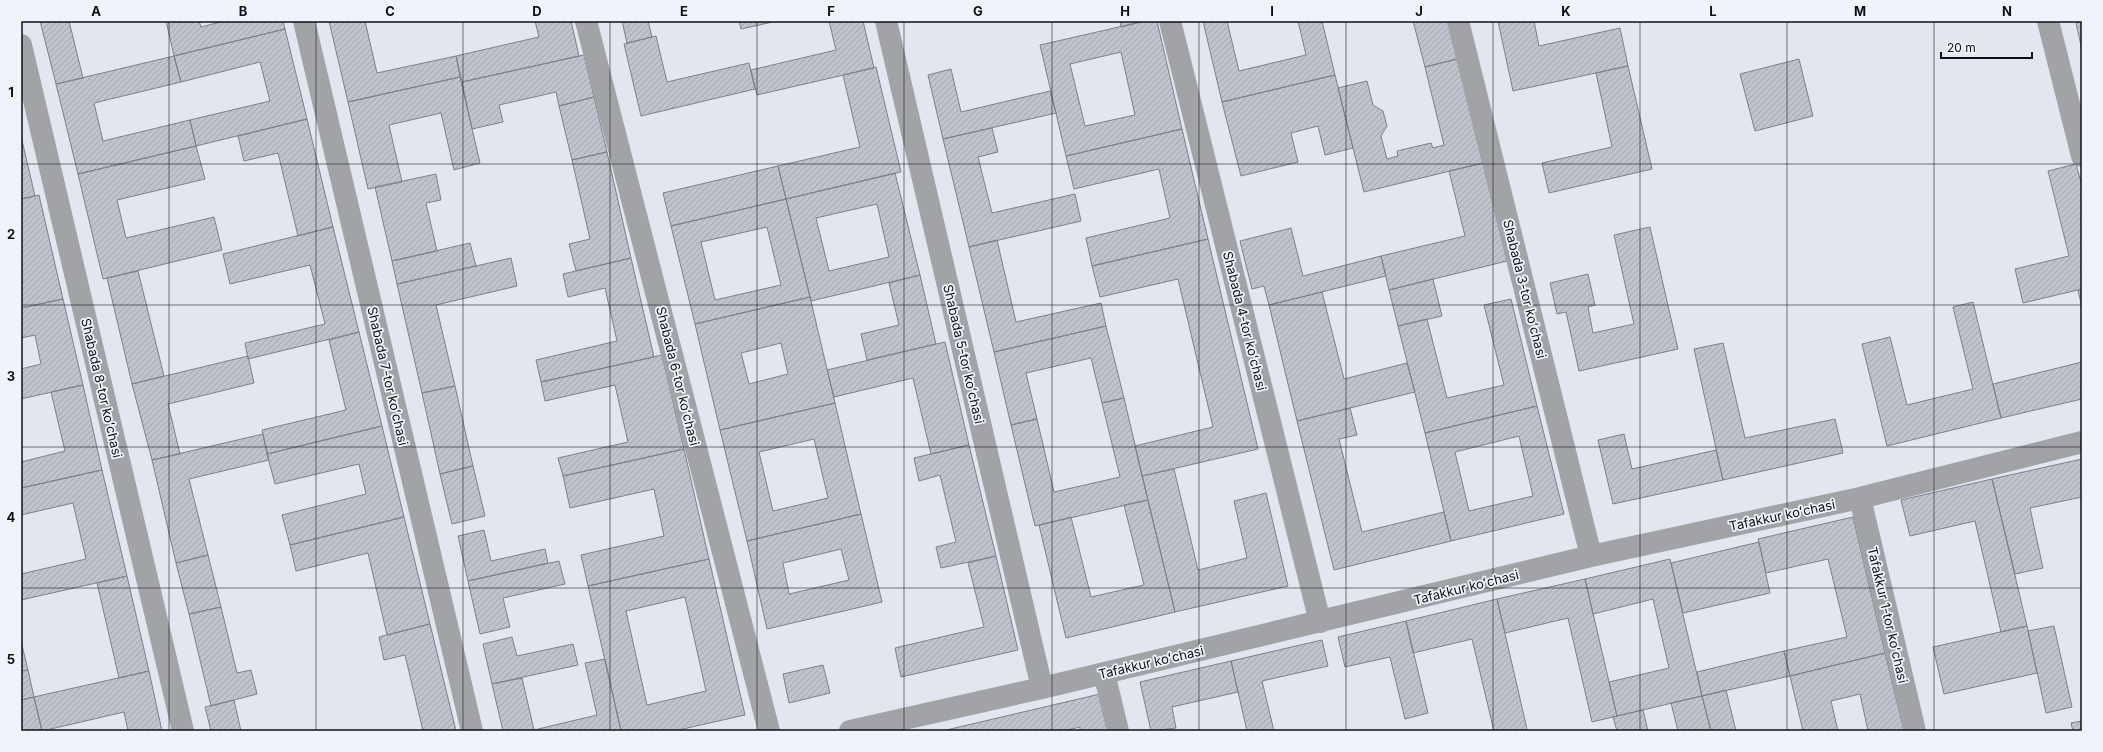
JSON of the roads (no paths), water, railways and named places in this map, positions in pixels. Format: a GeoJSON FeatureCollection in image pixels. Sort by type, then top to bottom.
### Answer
{"type":"FeatureCollection","features":[{"type":"Feature","properties":{"kind":"street","name":"Shabada 7-tor koʻchasi"},"geometry":{"type":"LineString","coordinates":[[304,21],[472,731]]}},
{"type":"Feature","properties":{"kind":"street","name":"Shabada 6-tor koʻchasi"},"geometry":{"type":"LineString","coordinates":[[586,21],[769,731]]}},
{"type":"Feature","properties":{"kind":"street","name":"Shabada 5-tor koʻchasi"},"geometry":{"type":"LineString","coordinates":[[886,21],[1042,688]]}},
{"type":"Feature","properties":{"kind":"street","name":"Shabada 4-tor koʻchasi"},"geometry":{"type":"LineString","coordinates":[[1170,21],[1320,622]]}},
{"type":"Feature","properties":{"kind":"street","name":"Shabada 3-tor koʻchasi"},"geometry":{"type":"LineString","coordinates":[[1458,21],[1591,556]]}},
{"type":"Feature","properties":{"kind":"street"},"geometry":{"type":"LineString","coordinates":[[2048,21],[2082,156]]}},
{"type":"Feature","properties":{"kind":"street","name":"Shabada 8-tor koʻchasi"},"geometry":{"type":"LineString","coordinates":[[21,45],[183,731]]}},
{"type":"Feature","properties":{"kind":"street","name":"Tafakkur koʻchasi"},"geometry":{"type":"LineString","coordinates":[[850,731],[1042,688],[1591,556],[1860,498],[2082,442]]}},
{"type":"Feature","properties":{"kind":"street","name":"Tafakkur 1-tor koʻchasi"},"geometry":{"type":"LineString","coordinates":[[1860,498],[1916,731]]}},
{"type":"Feature","properties":{"kind":"street"},"geometry":{"type":"LineString","coordinates":[[1104,673],[1118,731]]}}]}
